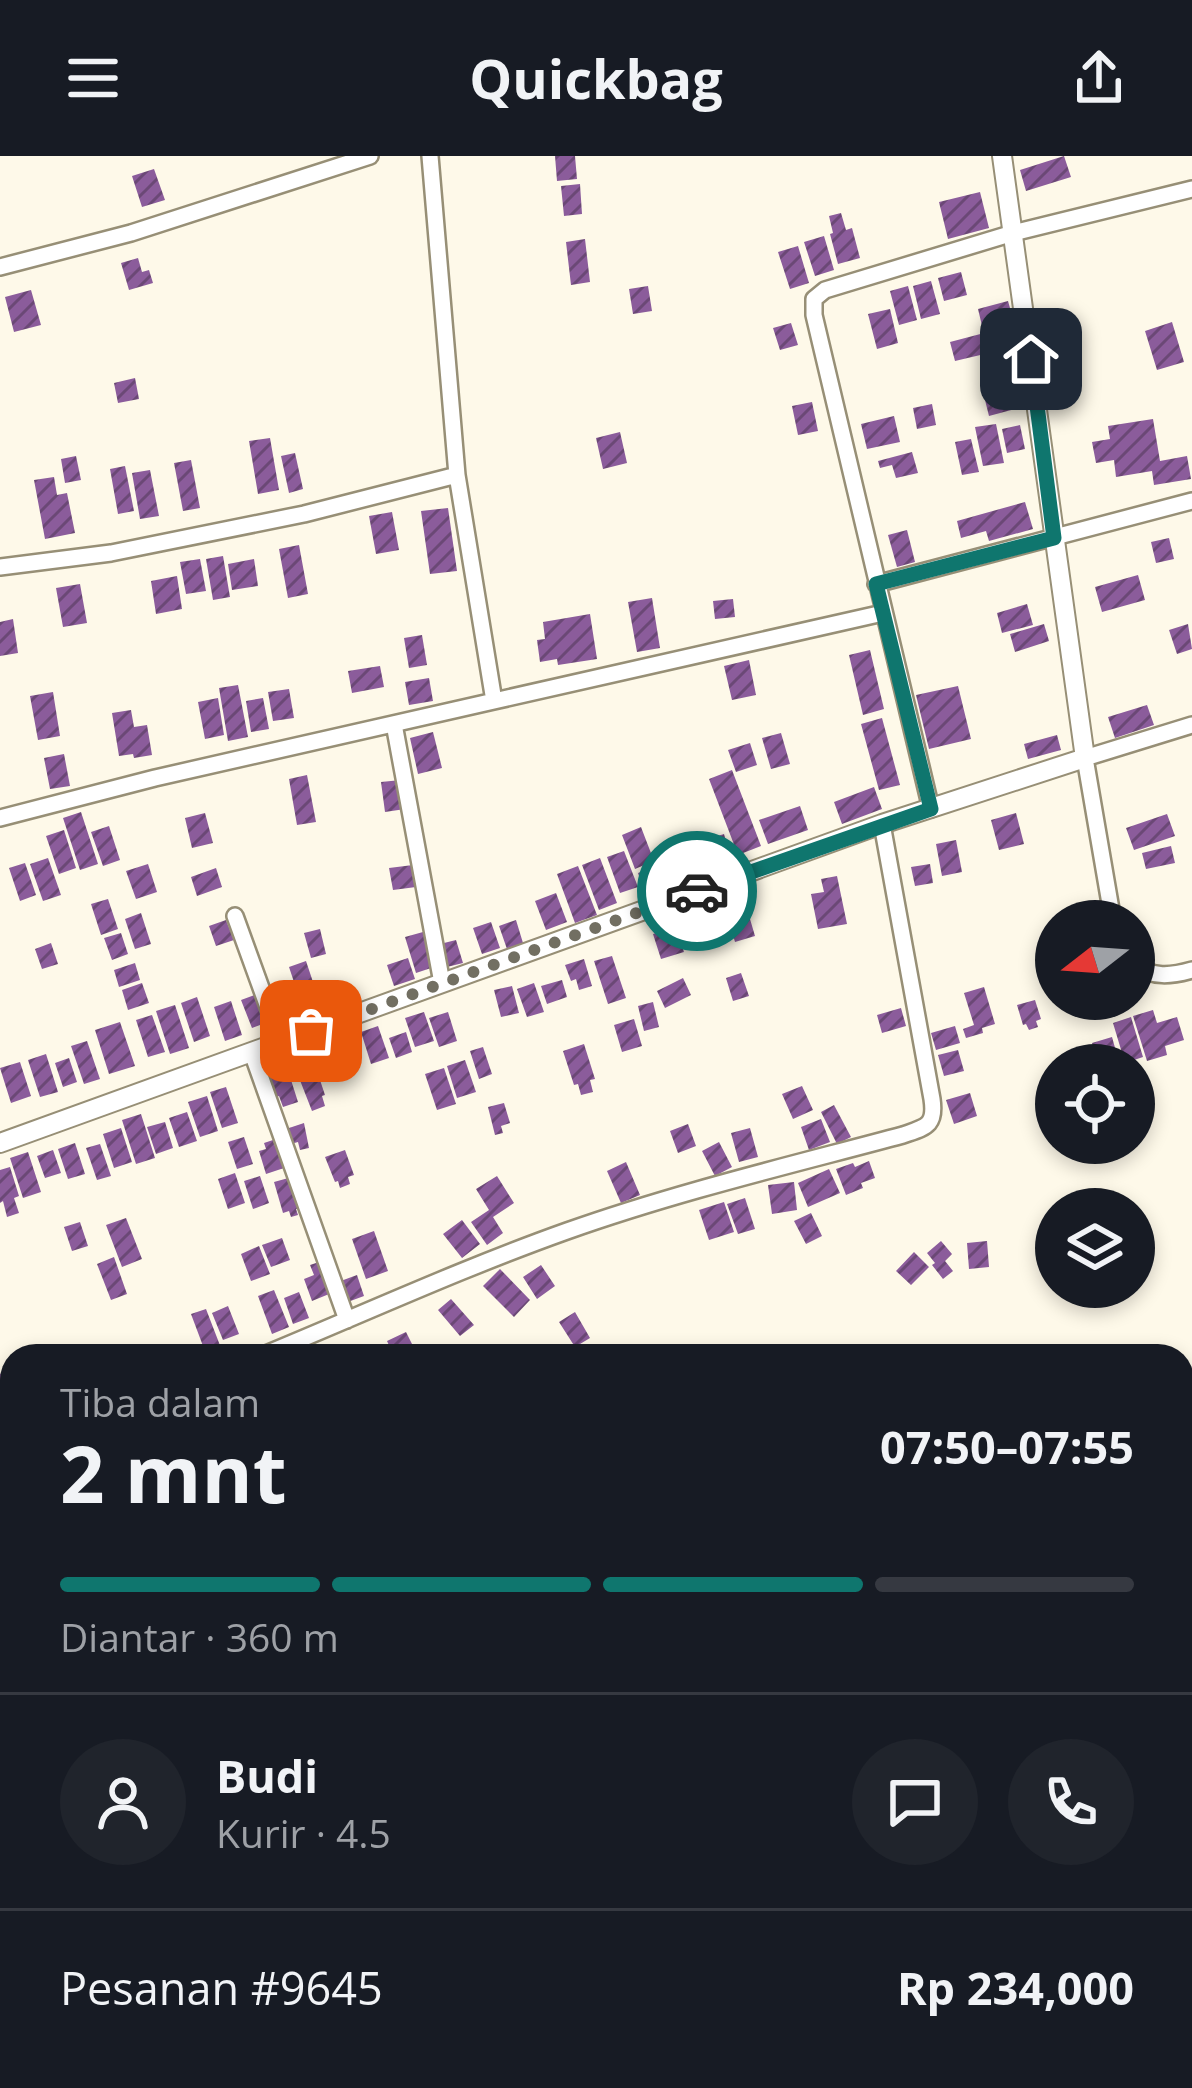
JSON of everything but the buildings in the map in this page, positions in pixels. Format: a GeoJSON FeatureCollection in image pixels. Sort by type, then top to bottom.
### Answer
{"type":"FeatureCollection","features":[{"type":"Feature","properties":{"kind":"street"},"geometry":{"type":"LineString","coordinates":[[0,267],[131,233],[370,156]]}},
{"type":"Feature","properties":{"kind":"street"},"geometry":{"type":"LineString","coordinates":[[430,156],[457,475],[494,700]]}},
{"type":"Feature","properties":{"kind":"street"},"geometry":{"type":"LineString","coordinates":[[1002,156],[1085,758],[1109,900]]}},
{"type":"Feature","properties":{"kind":"street"},"geometry":{"type":"LineString","coordinates":[[931,809],[814,299],[825,290],[1013,233],[1192,189]]}},
{"type":"Feature","properties":{"kind":"street"},"geometry":{"type":"LineString","coordinates":[[0,567],[111,553],[304,514],[457,475]]}},
{"type":"Feature","properties":{"kind":"street"},"geometry":{"type":"LineString","coordinates":[[876,584],[1192,501]]}},
{"type":"Feature","properties":{"kind":"street"},"geometry":{"type":"LineString","coordinates":[[0,818],[225,761],[883,614]]}},
{"type":"Feature","properties":{"kind":"street"},"geometry":{"type":"LineString","coordinates":[[394,724],[442,983]]}},
{"type":"Feature","properties":{"kind":"street"},"geometry":{"type":"LineString","coordinates":[[0,1143],[882,824],[1192,725]]}},
{"type":"Feature","properties":{"kind":"street"},"geometry":{"type":"LineString","coordinates":[[290,1344],[570,1230],[928,1124],[934,1109],[882,824]]}},
{"type":"Feature","properties":{"kind":"street"},"geometry":{"type":"LineString","coordinates":[[235,916],[281,1042]]}},
{"type":"Feature","properties":{"kind":"street"},"geometry":{"type":"LineString","coordinates":[[1155,974],[1192,970]]}},
{"type":"Feature","properties":{"kind":"street"},"geometry":{"type":"LineString","coordinates":[[252,1053],[347,1320]]}},
{"type":"Feature","properties":{"kind":"way so far"},"geometry":{"type":"LineString","coordinates":[[311,1031],[697,891]]}},
{"type":"Feature","properties":{"kind":"route"},"geometry":{"type":"LineString","coordinates":[[697,891],[931,809],[876,584],[1054,538],[1031,359]]}}]}
